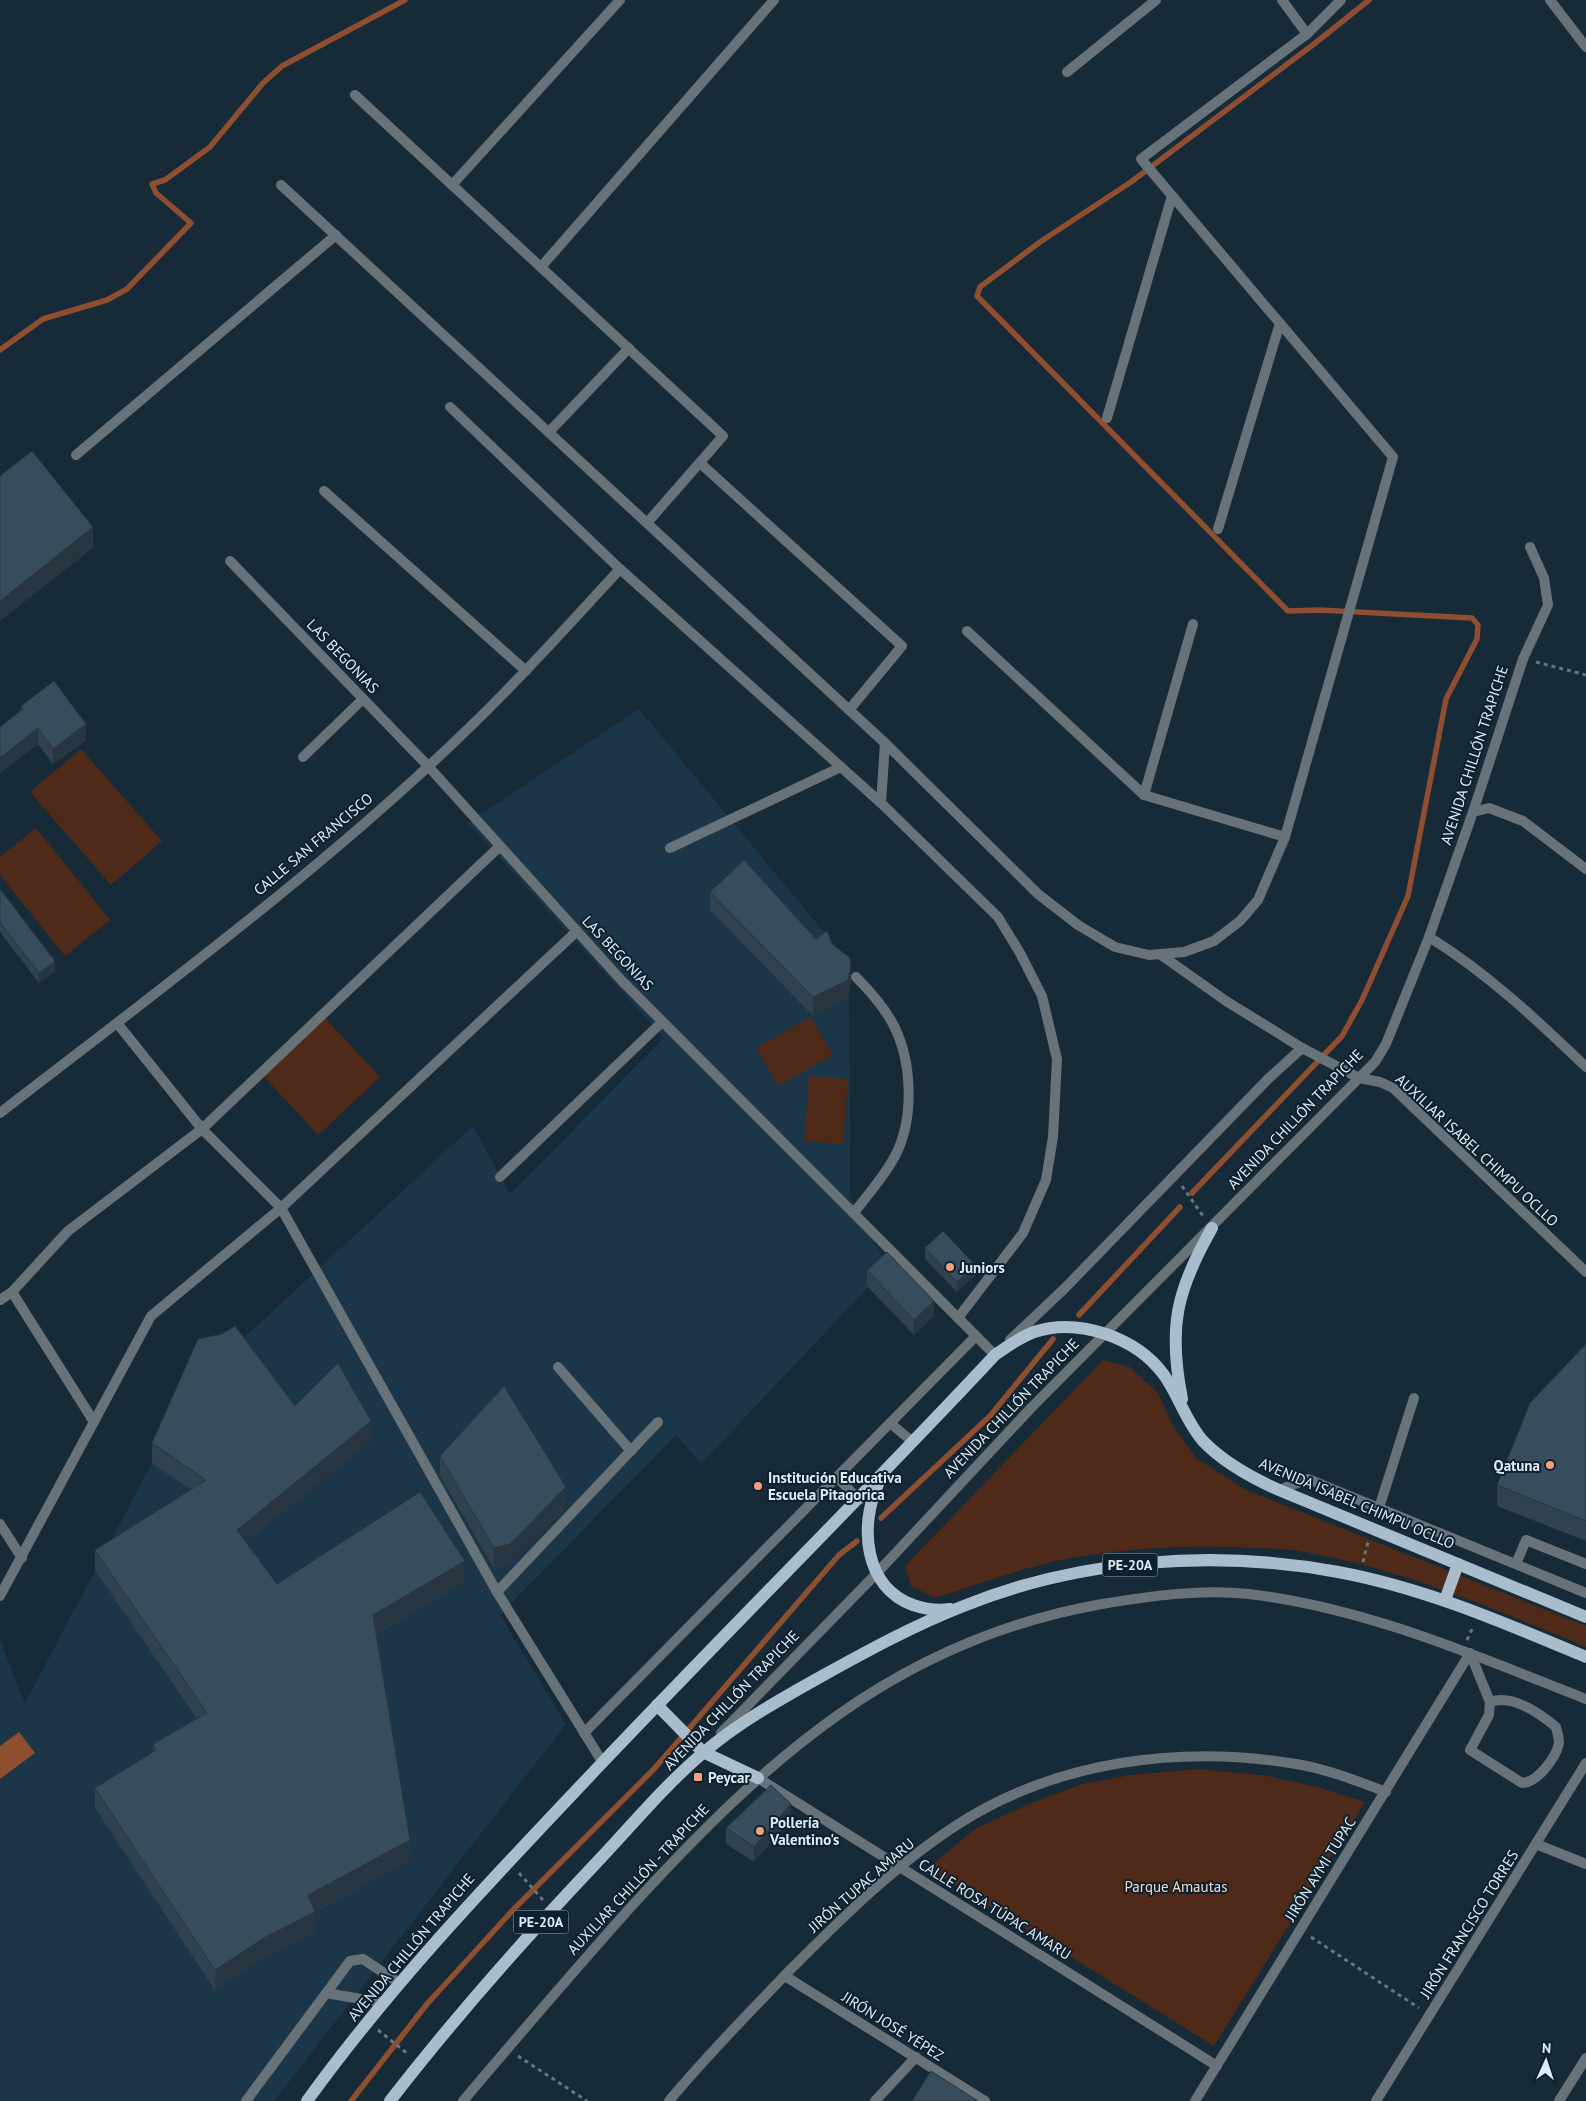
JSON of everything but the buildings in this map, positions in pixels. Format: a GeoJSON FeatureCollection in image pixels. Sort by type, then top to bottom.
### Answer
{"type":"FeatureCollection","features":[{"type":"Feature","properties":{"kind":"main road"},"geometry":{"type":"LineString","coordinates":[[1183,1409],[1176,1368],[1175,1323],[1190,1272],[1212,1228]]}},
{"type":"Feature","properties":{"kind":"main road","name":"AVENIDA ISABEL CHIMPU OCLLO"},"geometry":{"type":"LineString","coordinates":[[995,1355],[1014,1341],[1035,1332],[1058,1327],[1081,1328],[1104,1334],[1139,1351],[1153,1362],[1165,1376],[1191,1425],[1217,1454],[1239,1470],[1280,1490],[1586,1617]]}},
{"type":"Feature","properties":{"kind":"main road","name":"AVENIDA CHILLÓN TRAPICHE"},"geometry":{"type":"LineString","coordinates":[[307,2101],[399,1983],[508,1860],[603,1763],[657,1704],[859,1500],[995,1355]]}},
{"type":"Feature","properties":{"kind":"main road"},"geometry":{"type":"LineString","coordinates":[[881,1477],[872,1496],[868,1515],[867,1535],[870,1555],[876,1574],[889,1590],[905,1602],[924,1608],[945,1610],[964,1605]]}},
{"type":"Feature","properties":{"kind":"main road","name":"PE-20A"},"geometry":{"type":"LineString","coordinates":[[703,1752],[768,1706],[911,1629],[964,1605],[1005,1592],[1081,1573],[1119,1566],[1159,1562],[1243,1561],[1336,1571],[1445,1600],[1586,1657]]}},
{"type":"Feature","properties":{"kind":"main road"},"geometry":{"type":"LineString","coordinates":[[1445,1600],[1458,1564]]}},
{"type":"Feature","properties":{"kind":"main road"},"geometry":{"type":"LineString","coordinates":[[657,1704],[703,1752],[758,1778]]}},
{"type":"Feature","properties":{"kind":"main road","name":"AVENIDA CHILLÓN TRAPICHE"},"geometry":{"type":"LineString","coordinates":[[390,2101],[552,1909],[645,1809],[703,1752]]}},
{"type":"Feature","properties":{"kind":"street"},"geometry":{"type":"LineString","coordinates":[[452,185],[620,0]]}},
{"type":"Feature","properties":{"kind":"street"},"geometry":{"type":"LineString","coordinates":[[541,267],[774,0]]}},
{"type":"Feature","properties":{"kind":"street"},"geometry":{"type":"LineString","coordinates":[[1067,72],[1156,0]]}},
{"type":"Feature","properties":{"kind":"street"},"geometry":{"type":"LineString","coordinates":[[1282,0],[1307,34]]}},
{"type":"Feature","properties":{"kind":"street"},"geometry":{"type":"LineString","coordinates":[[280,184],[885,743],[1038,894],[1078,925],[1115,947],[1149,955],[1184,952],[1214,941],[1240,921],[1258,900],[1285,837],[1393,457],[1141,159],[1307,34],[1341,0]]}},
{"type":"Feature","properties":{"kind":"street"},"geometry":{"type":"LineString","coordinates":[[1550,0],[1586,47]]}},
{"type":"Feature","properties":{"kind":"street"},"geometry":{"type":"LineString","coordinates":[[355,95],[723,436],[647,523]]}},
{"type":"Feature","properties":{"kind":"street"},"geometry":{"type":"LineString","coordinates":[[1106,418],[1172,196]]}},
{"type":"Feature","properties":{"kind":"street"},"geometry":{"type":"LineString","coordinates":[[76,455],[336,235]]}},
{"type":"Feature","properties":{"kind":"street"},"geometry":{"type":"LineString","coordinates":[[1218,529],[1280,323]]}},
{"type":"Feature","properties":{"kind":"street"},"geometry":{"type":"LineString","coordinates":[[549,432],[629,348]]}},
{"type":"Feature","properties":{"kind":"street"},"geometry":{"type":"LineString","coordinates":[[450,407],[620,569],[881,803],[998,917],[1020,953],[1042,996],[1057,1058],[1053,1137],[1046,1180],[1023,1233],[958,1318]]}},
{"type":"Feature","properties":{"kind":"street"},"geometry":{"type":"LineString","coordinates":[[700,463],[902,646],[849,710]]}},
{"type":"Feature","properties":{"kind":"street"},"geometry":{"type":"LineString","coordinates":[[324,491],[526,671]]}},
{"type":"Feature","properties":{"kind":"street","name":"AVENIDA CHILLÓN TRAPICHE"},"geometry":{"type":"LineString","coordinates":[[703,1752],[876,1574],[1104,1334],[1212,1228],[1375,1062],[1386,1044],[1429,937],[1473,812],[1523,659],[1548,605],[1544,578],[1530,547]]}},
{"type":"Feature","properties":{"kind":"street","name":"LAS BEGONIAS"},"geometry":{"type":"LineString","coordinates":[[230,561],[428,766],[662,1022],[995,1355]]}},
{"type":"Feature","properties":{"kind":"street","name":"CALLE SAN FRANCISCO"},"geometry":{"type":"LineString","coordinates":[[0,1113],[117,1023],[318,862],[428,766],[526,671],[620,569]]}},
{"type":"Feature","properties":{"kind":"street"},"geometry":{"type":"LineString","coordinates":[[1144,795],[1193,624]]}},
{"type":"Feature","properties":{"kind":"street"},"geometry":{"type":"LineString","coordinates":[[966,631],[1144,795],[1285,837]]}},
{"type":"Feature","properties":{"kind":"street"},"geometry":{"type":"LineString","coordinates":[[303,757],[363,699]]}},
{"type":"Feature","properties":{"kind":"street"},"geometry":{"type":"LineString","coordinates":[[881,803],[885,743]]}},
{"type":"Feature","properties":{"kind":"street"},"geometry":{"type":"LineString","coordinates":[[670,848],[841,767]]}},
{"type":"Feature","properties":{"kind":"street"},"geometry":{"type":"LineString","coordinates":[[1473,812],[1490,808],[1523,821],[1586,870]]}},
{"type":"Feature","properties":{"kind":"street"},"geometry":{"type":"LineString","coordinates":[[0,1300],[12,1292],[68,1231],[202,1128],[500,846]]}},
{"type":"Feature","properties":{"kind":"street"},"geometry":{"type":"LineString","coordinates":[[0,1596],[151,1316],[281,1208],[577,931]]}},
{"type":"Feature","properties":{"kind":"street"},"geometry":{"type":"LineString","coordinates":[[1429,937],[1480,971],[1586,1067]]}},
{"type":"Feature","properties":{"kind":"street","name":"AUXILIAR ISABEL CHIMPU OCLLO"},"geometry":{"type":"LineString","coordinates":[[1161,955],[1226,1001],[1302,1048],[1359,1078],[1380,1082],[1393,1088],[1586,1272]]}},
{"type":"Feature","properties":{"kind":"street"},"geometry":{"type":"LineString","coordinates":[[854,1213],[882,1177],[896,1153],[905,1126],[908,1094],[904,1055],[895,1028],[873,994],[856,977]]}},
{"type":"Feature","properties":{"kind":"street"},"geometry":{"type":"LineString","coordinates":[[500,1177],[662,1022]]}},
{"type":"Feature","properties":{"kind":"street"},"geometry":{"type":"LineString","coordinates":[[117,1023],[202,1128],[281,1208],[497,1592],[603,1763]]}},
{"type":"Feature","properties":{"kind":"street","name":"AVENIDA CHILLÓN TRAPICHE"},"geometry":{"type":"LineString","coordinates":[[995,1355],[1064,1289],[1268,1079],[1302,1048]]}},
{"type":"Feature","properties":{"kind":"street"},"geometry":{"type":"LineString","coordinates":[[12,1292],[94,1422]]}},
{"type":"Feature","properties":{"kind":"street"},"geometry":{"type":"LineString","coordinates":[[584,1733],[976,1336]]}},
{"type":"Feature","properties":{"kind":"street"},"geometry":{"type":"LineString","coordinates":[[558,1367],[631,1451]]}},
{"type":"Feature","properties":{"kind":"street"},"geometry":{"type":"LineString","coordinates":[[1379,1508],[1414,1398]]}},
{"type":"Feature","properties":{"kind":"street"},"geometry":{"type":"LineString","coordinates":[[497,1592],[658,1422]]}},
{"type":"Feature","properties":{"kind":"street"},"geometry":{"type":"LineString","coordinates":[[890,1423],[913,1442]]}},
{"type":"Feature","properties":{"kind":"street"},"geometry":{"type":"LineString","coordinates":[[837,1477],[859,1500]]}},
{"type":"Feature","properties":{"kind":"street"},"geometry":{"type":"LineString","coordinates":[[1280,1490],[1308,1479],[1586,1593]]}},
{"type":"Feature","properties":{"kind":"street"},"geometry":{"type":"LineString","coordinates":[[0,1524],[22,1558]]}},
{"type":"Feature","properties":{"kind":"street"},"geometry":{"type":"LineString","coordinates":[[1516,1564],[1526,1540],[1586,1564]]}},
{"type":"Feature","properties":{"kind":"street","name":"AUXILIAR CHILLÓN - TRAPICHE"},"geometry":{"type":"LineString","coordinates":[[463,2101],[585,1958],[679,1854],[758,1778],[800,1742],[848,1706],[887,1682],[926,1662],[1020,1624],[1069,1610],[1152,1596],[1198,1593],[1246,1594],[1350,1612],[1386,1622],[1470,1653]]}},
{"type":"Feature","properties":{"kind":"street"},"geometry":{"type":"LineString","coordinates":[[1470,1653],[1586,1699]]}},
{"type":"Feature","properties":{"kind":"street"},"geometry":{"type":"LineString","coordinates":[[1470,1653],[1490,1702],[1489,1715],[1470,1750],[1522,1783],[1529,1783],[1543,1772],[1558,1744],[1556,1727],[1514,1702],[1500,1699],[1490,1702]]}},
{"type":"Feature","properties":{"kind":"street","name":"JIRÓN AYMI TUPAC"},"geometry":{"type":"LineString","coordinates":[[1195,2101],[1470,1653]]}},
{"type":"Feature","properties":{"kind":"street","name":"JIRÓN TUPAC AMARU"},"geometry":{"type":"LineString","coordinates":[[669,2101],[698,2066],[831,1929],[900,1867],[960,1823],[1007,1797],[1067,1776],[1123,1761],[1187,1756],[1244,1757],[1298,1764],[1345,1776],[1386,1792]]}},
{"type":"Feature","properties":{"kind":"street","name":"JIRÓN FRANCISCO TORRES"},"geometry":{"type":"LineString","coordinates":[[1376,2101],[1586,1763]]}},
{"type":"Feature","properties":{"kind":"street","name":"CALLE ROSA TÚPAC AMARU"},"geometry":{"type":"LineString","coordinates":[[758,1778],[1217,2066]]}},
{"type":"Feature","properties":{"kind":"street"},"geometry":{"type":"LineString","coordinates":[[1536,1844],[1586,1864]]}},
{"type":"Feature","properties":{"kind":"street"},"geometry":{"type":"LineString","coordinates":[[247,2100],[350,1962],[356,1959],[363,1959],[399,1983]]}},
{"type":"Feature","properties":{"kind":"street","name":"JIRÓN JOSÉ YÉPEZ"},"geometry":{"type":"LineString","coordinates":[[785,1976],[985,2101]]}},
{"type":"Feature","properties":{"kind":"street"},"geometry":{"type":"LineString","coordinates":[[326,1993],[384,2003]]}},
{"type":"Feature","properties":{"kind":"street"},"geometry":{"type":"LineString","coordinates":[[875,2101],[916,2057]]}},
{"type":"Feature","properties":{"kind":"street"},"geometry":{"type":"LineString","coordinates":[[1559,2101],[1586,2058]]}},
{"type":"Feature","properties":{"kind":"path"},"geometry":{"type":"LineString","coordinates":[[1523,659],[1586,675]]}},
{"type":"Feature","properties":{"kind":"path"},"geometry":{"type":"LineString","coordinates":[[1174,1176],[1212,1228]]}},
{"type":"Feature","properties":{"kind":"path"},"geometry":{"type":"LineString","coordinates":[[1359,1576],[1372,1528]]}},
{"type":"Feature","properties":{"kind":"path"},"geometry":{"type":"LineString","coordinates":[[508,1860],[552,1909]]}},
{"type":"Feature","properties":{"kind":"path"},"geometry":{"type":"LineString","coordinates":[[1300,1930],[1430,2015]]}},
{"type":"Feature","properties":{"kind":"path"},"geometry":{"type":"LineString","coordinates":[[368,2023],[420,2064]]}},
{"type":"Feature","properties":{"kind":"path"},"geometry":{"type":"LineString","coordinates":[[507,2049],[587,2101]]}},
{"type":"Feature","properties":{"kind":"shaded area"},"geometry":{"type":"Polygon","coordinates":[[[639,709],[849,962],[850,1196],[887,1267],[701,1464],[676,1435],[500,1615],[566,1724],[274,2101],[0,2101],[0,1640],[25,1703],[152,1463],[198,1359],[235,1346],[473,1126],[510,1194],[664,1038],[468,823],[639,709]]]}},
{"type":"Feature","properties":{"kind":"shaded area"},"geometry":{"type":"Polygon","coordinates":[[[19,1732],[35,1753],[0,1779],[0,1746],[19,1732]]]}},
{"type":"Feature","properties":{"kind":"green space"},"geometry":{"type":"Polygon","coordinates":[[[81,749],[162,841],[111,885],[30,792],[81,749]]]}},
{"type":"Feature","properties":{"kind":"green space"},"geometry":{"type":"Polygon","coordinates":[[[36,828],[110,920],[65,956],[0,875],[0,857],[36,828]]]}},
{"type":"Feature","properties":{"kind":"green space"},"geometry":{"type":"Polygon","coordinates":[[[321,1014],[380,1077],[318,1135],[259,1071],[321,1014]]]}},
{"type":"Feature","properties":{"kind":"green space"},"geometry":{"type":"Polygon","coordinates":[[[811,1017],[833,1055],[778,1086],[756,1048],[811,1017]]]}},
{"type":"Feature","properties":{"kind":"green space"},"geometry":{"type":"Polygon","coordinates":[[[809,1076],[848,1079],[843,1144],[804,1141],[809,1076]]]}},
{"type":"Feature","properties":{"kind":"green space"},"geometry":{"type":"Polygon","coordinates":[[[1103,1360],[1130,1367],[1158,1393],[1172,1424],[1196,1458],[1246,1490],[1586,1626],[1586,1647],[1478,1603],[1405,1577],[1368,1566],[1287,1549],[1234,1547],[1154,1548],[1075,1557],[994,1578],[935,1598],[911,1586],[905,1566],[1103,1360]]]}},
{"type":"Feature","properties":{"kind":"green space","name":"Parque Amautas"},"geometry":{"type":"Polygon","coordinates":[[[1199,1769],[1268,1776],[1321,1788],[1365,1802],[1214,2046],[928,1868],[975,1829],[1031,1803],[1082,1784],[1131,1775],[1199,1769]]]}},
{"type":"Feature","properties":{"kind":"waterway"},"geometry":{"type":"LineString","coordinates":[[0,350],[43,319],[107,300],[127,289],[191,223],[156,193],[152,184],[165,180],[210,147],[263,83],[282,66],[405,0]]}},
{"type":"Feature","properties":{"kind":"waterway"},"geometry":{"type":"LineString","coordinates":[[1192,1193],[1342,1036],[1362,1000],[1408,896],[1446,699],[1477,639],[1478,625],[1472,618],[1319,610],[1288,611],[977,296],[980,287],[1040,242],[1131,182],[1314,44],[1369,0]]}},
{"type":"Feature","properties":{"kind":"waterway"},"geometry":{"type":"LineString","coordinates":[[1079,1315],[1180,1207]]}},
{"type":"Feature","properties":{"kind":"waterway"},"geometry":{"type":"LineString","coordinates":[[881,1518],[990,1416],[1053,1339]]}},
{"type":"Feature","properties":{"kind":"waterway"},"geometry":{"type":"LineString","coordinates":[[351,2101],[427,2004],[512,1911],[654,1769],[839,1555],[857,1541]]}},
{"type":"Feature","properties":{"kind":"place","name":"Juniors"},"geometry":{"type":"Point","coordinates":[950,1267]}},
{"type":"Feature","properties":{"kind":"place","name":"Qatuna"},"geometry":{"type":"Point","coordinates":[1550,1465]}},
{"type":"Feature","properties":{"kind":"place","name":"Institución Educativa Escuela Pitagorica"},"geometry":{"type":"Point","coordinates":[758,1486]}},
{"type":"Feature","properties":{"kind":"place","name":"Peycar"},"geometry":{"type":"Point","coordinates":[698,1777]}},
{"type":"Feature","properties":{"kind":"place","name":"Pollería Valentino's"},"geometry":{"type":"Point","coordinates":[760,1831]}}]}
